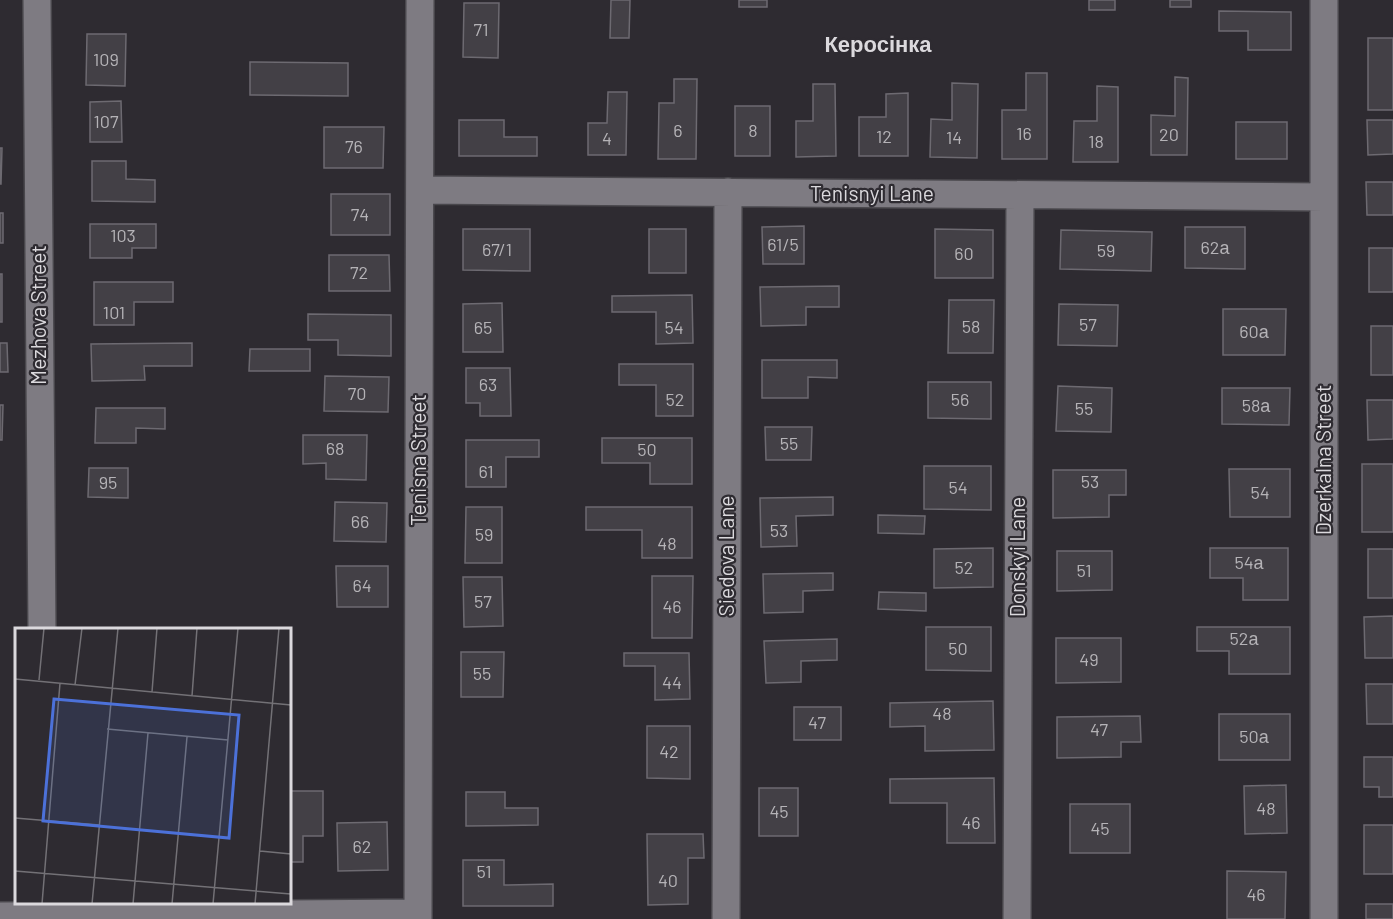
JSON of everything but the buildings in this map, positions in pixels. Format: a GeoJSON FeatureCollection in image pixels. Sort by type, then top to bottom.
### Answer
{"type":"FeatureCollection","features":[{"type":"Feature","properties":{"kind":"street","name":"Mezhova Street"},"geometry":{"type":"LineString","coordinates":[[37,0],[42,628]]}},
{"type":"Feature","properties":{"kind":"street","name":"Tenisna Street"},"geometry":{"type":"LineString","coordinates":[[418,916],[420,0]]}},
{"type":"Feature","properties":{"kind":"street","name":"Dzerkalna Street"},"geometry":{"type":"LineString","coordinates":[[1324,0],[1324,919]]}},
{"type":"Feature","properties":{"kind":"street","name":"Tenisnyi Lane"},"geometry":{"type":"LineString","coordinates":[[420,190],[1324,197]]}},
{"type":"Feature","properties":{"kind":"street","name":"Siedova Lane"},"geometry":{"type":"LineString","coordinates":[[726,919],[728,192]]}},
{"type":"Feature","properties":{"kind":"street","name":"Donskyi Lane"},"geometry":{"type":"LineString","coordinates":[[1017,919],[1020,195]]}},
{"type":"Feature","properties":{"kind":"street"},"geometry":{"type":"LineString","coordinates":[[0,916],[43,913],[418,916]]}},
{"type":"Feature","properties":{"kind":"district","name":"Керосінка"},"geometry":{"type":"Point","coordinates":[878,44]}}]}
